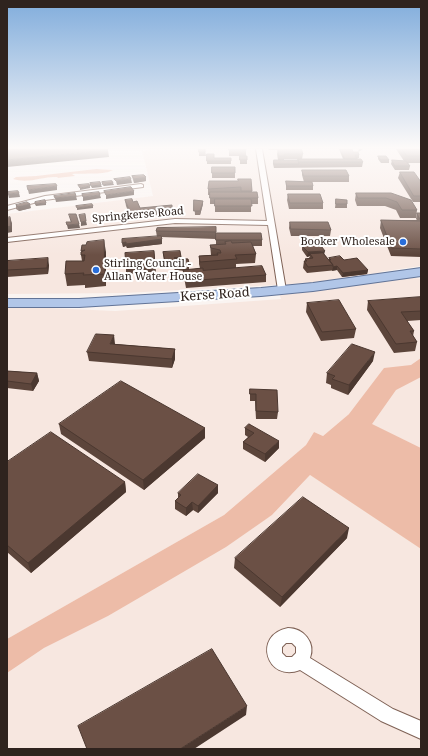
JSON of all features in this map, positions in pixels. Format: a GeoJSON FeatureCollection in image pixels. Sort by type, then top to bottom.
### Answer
{"type":"FeatureCollection","features":[{"type":"Feature","properties":{"kind":"main road","name":"Kerse Road"},"geometry":{"type":"LineString","coordinates":[[7,303],[79,303],[282,290],[421,272]]}},
{"type":"Feature","properties":{"kind":"street"},"geometry":{"type":"LineString","coordinates":[[265,184],[282,290]]}},
{"type":"Feature","properties":{"kind":"street"},"geometry":{"type":"LineString","coordinates":[[7,208],[45,198],[141,186]]}},
{"type":"Feature","properties":{"kind":"street","name":"Springkerse Road"},"geometry":{"type":"LineString","coordinates":[[7,240],[175,221],[234,221],[270,223]]}},
{"type":"Feature","properties":{"kind":"street"},"geometry":{"type":"LineString","coordinates":[[300,662],[387,715],[421,730]]}},
{"type":"Feature","properties":{"kind":"shaded area"},"geometry":{"type":"Polygon","coordinates":[[[150,184],[421,184],[421,266],[379,272],[421,279],[421,448],[349,414],[323,436],[314,432],[306,445],[224,515],[7,639],[7,306],[115,311],[281,299],[276,285],[125,293],[7,294],[7,214],[153,196],[150,184]]]}},
{"type":"Feature","properties":{"kind":"shaded area"},"geometry":{"type":"Polygon","coordinates":[[[421,358],[421,377],[396,390],[372,424],[421,448],[421,549],[310,475],[272,515],[226,547],[108,616],[44,648],[7,673],[7,639],[224,515],[306,445],[314,432],[323,436],[349,414],[384,368],[411,365],[421,358]]]}},
{"type":"Feature","properties":{"kind":"shaded area"},"geometry":{"type":"Polygon","coordinates":[[[310,475],[421,549],[421,749],[7,749],[7,673],[44,648],[108,616],[272,515],[310,475]]]}},
{"type":"Feature","properties":{"kind":"building"},"geometry":{"type":"Polygon","coordinates":[[[56,184],[57,186],[28,190],[27,186],[56,184]]]}},
{"type":"Feature","properties":{"kind":"building"},"geometry":{"type":"Polygon","coordinates":[[[89,184],[90,186],[80,188],[78,185],[89,184]]]}},
{"type":"Feature","properties":{"kind":"building"},"geometry":{"type":"Polygon","coordinates":[[[90,184],[101,185],[91,186],[90,184]]]}},
{"type":"Feature","properties":{"kind":"building"},"geometry":{"type":"Polygon","coordinates":[[[209,184],[251,184],[252,191],[241,191],[241,187],[208,189],[209,184]]]}},
{"type":"Feature","properties":{"kind":"building"},"geometry":{"type":"Polygon","coordinates":[[[287,184],[313,184],[313,186],[287,186],[287,184]]]}},
{"type":"Feature","properties":{"kind":"building"},"geometry":{"type":"Polygon","coordinates":[[[407,184],[421,184],[421,196],[414,196],[407,184]]]}},
{"type":"Feature","properties":{"kind":"building"},"geometry":{"type":"Polygon","coordinates":[[[131,187],[134,191],[106,195],[104,191],[131,187]]]}},
{"type":"Feature","properties":{"kind":"building"},"geometry":{"type":"Polygon","coordinates":[[[18,191],[19,193],[8,194],[8,192],[18,191]]]}},
{"type":"Feature","properties":{"kind":"building"},"geometry":{"type":"Polygon","coordinates":[[[99,192],[100,195],[83,197],[82,194],[99,192]]]}},
{"type":"Feature","properties":{"kind":"building"},"geometry":{"type":"Polygon","coordinates":[[[210,192],[257,192],[258,198],[210,198],[210,192]]]}},
{"type":"Feature","properties":{"kind":"building"},"geometry":{"type":"Polygon","coordinates":[[[75,193],[76,196],[55,198],[54,196],[75,193]]]}},
{"type":"Feature","properties":{"kind":"building"},"geometry":{"type":"Polygon","coordinates":[[[356,193],[391,193],[411,200],[417,210],[402,210],[397,202],[386,198],[358,198],[356,193]]]}},
{"type":"Feature","properties":{"kind":"building"},"geometry":{"type":"Polygon","coordinates":[[[288,194],[320,194],[323,203],[290,203],[288,194]]]}},
{"type":"Feature","properties":{"kind":"building"},"geometry":{"type":"Polygon","coordinates":[[[132,199],[133,202],[137,201],[140,208],[172,205],[172,208],[130,212],[125,200],[132,199]]]}},
{"type":"Feature","properties":{"kind":"building"},"geometry":{"type":"Polygon","coordinates":[[[215,199],[251,199],[252,206],[215,206],[215,199]]]}},
{"type":"Feature","properties":{"kind":"building"},"geometry":{"type":"Polygon","coordinates":[[[336,199],[347,200],[347,204],[336,204],[336,199]]]}},
{"type":"Feature","properties":{"kind":"building"},"geometry":{"type":"Polygon","coordinates":[[[45,200],[46,203],[35,204],[35,202],[45,200]]]}},
{"type":"Feature","properties":{"kind":"building"},"geometry":{"type":"Polygon","coordinates":[[[194,200],[203,201],[200,211],[194,211],[194,200]]]}},
{"type":"Feature","properties":{"kind":"building"},"geometry":{"type":"Polygon","coordinates":[[[27,202],[30,204],[18,207],[16,205],[27,202]]]}},
{"type":"Feature","properties":{"kind":"building"},"geometry":{"type":"Polygon","coordinates":[[[92,204],[93,206],[77,208],[76,206],[92,204]]]}},
{"type":"Feature","properties":{"kind":"building"},"geometry":{"type":"Polygon","coordinates":[[[417,213],[421,213],[421,219],[420,219],[417,213]]]}},
{"type":"Feature","properties":{"kind":"building"},"geometry":{"type":"Polygon","coordinates":[[[69,214],[76,214],[79,224],[67,225],[66,222],[71,222],[69,214]]]}},
{"type":"Feature","properties":{"kind":"building"},"geometry":{"type":"Polygon","coordinates":[[[85,214],[86,221],[81,222],[79,215],[85,214]]]}},
{"type":"Feature","properties":{"kind":"building"},"geometry":{"type":"Polygon","coordinates":[[[95,215],[98,222],[94,222],[92,216],[95,215]]]}},
{"type":"Feature","properties":{"kind":"building"},"geometry":{"type":"Polygon","coordinates":[[[10,217],[11,226],[7,227],[7,218],[10,217]]]}},
{"type":"Feature","properties":{"kind":"building","name":"Booker Wholesale"},"geometry":{"type":"Polygon","coordinates":[[[381,220],[421,221],[421,249],[392,248],[381,220]]]}},
{"type":"Feature","properties":{"kind":"building"},"geometry":{"type":"Polygon","coordinates":[[[290,222],[328,222],[331,230],[291,229],[290,222]]]}},
{"type":"Feature","properties":{"kind":"building"},"geometry":{"type":"Polygon","coordinates":[[[216,227],[216,232],[156,231],[157,228],[216,227]]]}},
{"type":"Feature","properties":{"kind":"building"},"geometry":{"type":"Polygon","coordinates":[[[216,233],[261,233],[262,240],[216,240],[216,233]]]}},
{"type":"Feature","properties":{"kind":"building"},"geometry":{"type":"Polygon","coordinates":[[[161,236],[162,239],[126,244],[126,242],[122,243],[122,239],[161,236]]]}},
{"type":"Feature","properties":{"kind":"building"},"geometry":{"type":"Polygon","coordinates":[[[104,240],[105,274],[65,274],[66,261],[84,261],[85,255],[81,255],[81,252],[85,250],[81,251],[82,245],[86,245],[87,242],[104,240]]]}},
{"type":"Feature","properties":{"kind":"building"},"geometry":{"type":"Polygon","coordinates":[[[231,241],[232,243],[251,242],[256,254],[235,255],[237,259],[200,262],[199,256],[218,255],[217,253],[221,253],[220,250],[211,248],[210,245],[226,244],[225,242],[231,241]]]}},
{"type":"Feature","properties":{"kind":"building"},"geometry":{"type":"Polygon","coordinates":[[[310,242],[318,242],[325,251],[308,252],[302,246],[311,245],[310,242]]]}},
{"type":"Feature","properties":{"kind":"building"},"geometry":{"type":"Polygon","coordinates":[[[154,251],[155,266],[126,268],[125,253],[154,251]]]}},
{"type":"Feature","properties":{"kind":"building"},"geometry":{"type":"Polygon","coordinates":[[[180,251],[181,257],[174,258],[188,259],[189,263],[174,264],[174,262],[165,262],[163,252],[180,251]]]}},
{"type":"Feature","properties":{"kind":"building"},"geometry":{"type":"Polygon","coordinates":[[[323,253],[333,265],[308,267],[304,261],[307,261],[305,259],[313,258],[310,254],[323,253]]]}},
{"type":"Feature","properties":{"kind":"building"},"geometry":{"type":"Polygon","coordinates":[[[340,256],[344,260],[357,258],[368,270],[343,273],[337,266],[333,267],[329,260],[331,260],[329,258],[340,256]]]}},
{"type":"Feature","properties":{"kind":"building"},"geometry":{"type":"Polygon","coordinates":[[[48,258],[47,268],[7,270],[7,261],[48,258]]]}},
{"type":"Feature","properties":{"kind":"building"},"geometry":{"type":"Polygon","coordinates":[[[262,266],[266,275],[186,281],[183,270],[203,268],[203,270],[262,266]]]}},
{"type":"Feature","properties":{"kind":"building"},"geometry":{"type":"Polygon","coordinates":[[[421,297],[421,311],[401,312],[414,331],[410,331],[417,342],[396,344],[368,301],[421,297]]]}},
{"type":"Feature","properties":{"kind":"building"},"geometry":{"type":"Polygon","coordinates":[[[339,300],[356,329],[322,332],[307,303],[339,300]]]}},
{"type":"Feature","properties":{"kind":"building"},"geometry":{"type":"Polygon","coordinates":[[[96,334],[114,335],[110,344],[175,349],[172,359],[87,352],[96,334]]]}},
{"type":"Feature","properties":{"kind":"building"},"geometry":{"type":"Polygon","coordinates":[[[352,344],[375,352],[349,385],[332,379],[335,376],[327,373],[352,344]]]}},
{"type":"Feature","properties":{"kind":"building"},"geometry":{"type":"Polygon","coordinates":[[[7,371],[37,373],[31,384],[7,381],[7,371]]]}},
{"type":"Feature","properties":{"kind":"building"},"geometry":{"type":"Polygon","coordinates":[[[121,381],[205,428],[143,480],[59,424],[121,381]]]}},
{"type":"Feature","properties":{"kind":"building"},"geometry":{"type":"Polygon","coordinates":[[[250,389],[277,390],[278,412],[256,411],[256,394],[250,394],[250,389]]]}},
{"type":"Feature","properties":{"kind":"building"},"geometry":{"type":"Polygon","coordinates":[[[249,424],[279,441],[265,454],[243,442],[254,433],[245,428],[249,424]]]}},
{"type":"Feature","properties":{"kind":"building"},"geometry":{"type":"Polygon","coordinates":[[[51,432],[125,482],[28,563],[7,545],[7,462],[51,432]]]}},
{"type":"Feature","properties":{"kind":"building"},"geometry":{"type":"Polygon","coordinates":[[[198,474],[218,485],[198,506],[192,502],[186,508],[175,501],[181,495],[178,493],[198,474]]]}},
{"type":"Feature","properties":{"kind":"building"},"geometry":{"type":"Polygon","coordinates":[[[303,497],[349,528],[282,597],[235,558],[303,497]]]}},
{"type":"Feature","properties":{"kind":"building"},"geometry":{"type":"Polygon","coordinates":[[[212,649],[247,706],[180,749],[87,749],[78,726],[212,649]]]}},
{"type":"Feature","properties":{"kind":"place","name":"Booker Wholesale"},"geometry":{"type":"Point","coordinates":[403,242]}},
{"type":"Feature","properties":{"kind":"place","name":"Stirling Council - Allan Water House"},"geometry":{"type":"Point","coordinates":[96,270]}}]}
